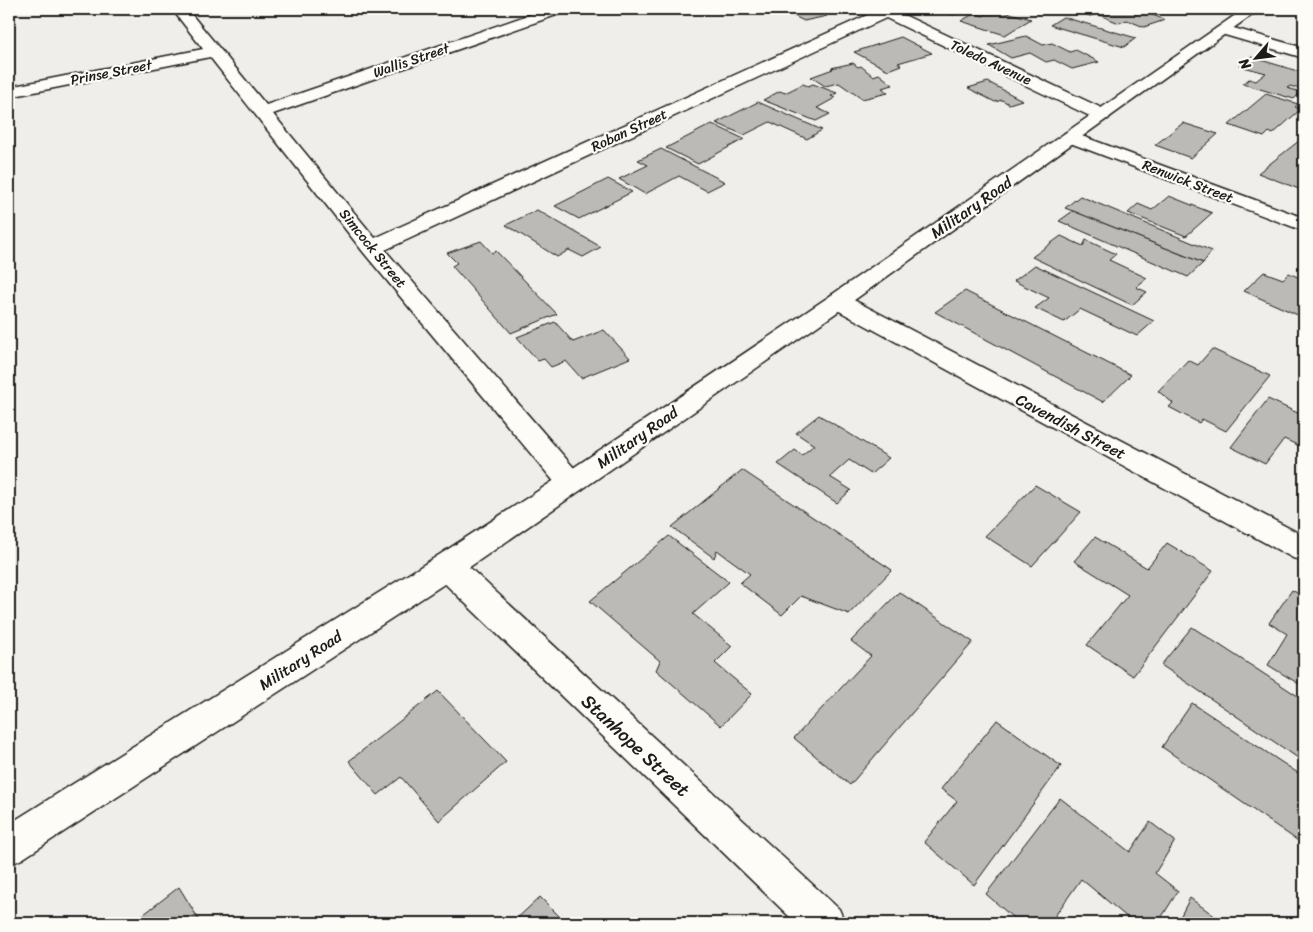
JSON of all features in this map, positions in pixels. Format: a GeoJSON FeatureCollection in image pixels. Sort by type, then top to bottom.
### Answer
{"type":"FeatureCollection","features":[{"type":"Feature","properties":{"kind":"street","name":"Simcock Street"},"geometry":{"type":"LineString","coordinates":[[179,9],[372,248],[571,483]]}},
{"type":"Feature","properties":{"kind":"street","name":"Wallis Street"},"geometry":{"type":"LineString","coordinates":[[263,112],[560,9]]}},
{"type":"Feature","properties":{"kind":"street","name":"Military Road"},"geometry":{"type":"LineString","coordinates":[[9,846],[447,566],[571,483],[734,370],[838,301],[1253,9]]}},
{"type":"Feature","properties":{"kind":"street","name":"Toledo Avenue"},"geometry":{"type":"LineString","coordinates":[[883,10],[1102,115]]}},
{"type":"Feature","properties":{"kind":"street","name":"Roban Street"},"geometry":{"type":"LineString","coordinates":[[372,248],[883,10]]}},
{"type":"Feature","properties":{"kind":"street"},"geometry":{"type":"LineString","coordinates":[[1223,30],[1304,53]]}},
{"type":"Feature","properties":{"kind":"street","name":"Prinse Street"},"geometry":{"type":"LineString","coordinates":[[9,92],[213,52]]}},
{"type":"Feature","properties":{"kind":"street","name":"Renwick Street"},"geometry":{"type":"LineString","coordinates":[[1071,137],[1304,225]]}},
{"type":"Feature","properties":{"kind":"street","name":"Cavendish Street"},"geometry":{"type":"LineString","coordinates":[[838,301],[1304,550]]}},
{"type":"Feature","properties":{"kind":"street","name":"Stanhope Street"},"geometry":{"type":"LineString","coordinates":[[447,566],[826,923]]}},
{"type":"Feature","properties":{"kind":"building"},"geometry":{"type":"Polygon","coordinates":[[[797,9],[823,9],[827,16],[804,21],[786,12],[797,9]]]}},
{"type":"Feature","properties":{"kind":"building"},"geometry":{"type":"Polygon","coordinates":[[[939,9],[966,9],[969,10],[953,15],[939,9]]]}},
{"type":"Feature","properties":{"kind":"building"},"geometry":{"type":"Polygon","coordinates":[[[995,9],[1031,19],[1005,35],[961,21],[975,13],[983,16],[995,9]]]}},
{"type":"Feature","properties":{"kind":"building"},"geometry":{"type":"Polygon","coordinates":[[[1073,9],[1125,9],[1134,12],[1141,10],[1165,20],[1144,27],[1127,20],[1119,23],[1097,14],[1090,16],[1073,9]]]}},
{"type":"Feature","properties":{"kind":"building"},"geometry":{"type":"Polygon","coordinates":[[[1063,17],[1136,38],[1124,47],[1050,25],[1063,17]]]}},
{"type":"Feature","properties":{"kind":"building"},"geometry":{"type":"Polygon","coordinates":[[[1026,36],[1043,45],[1052,43],[1070,52],[1076,50],[1099,62],[1072,69],[1054,60],[1046,62],[1030,53],[1011,58],[989,45],[1026,36]]]}},
{"type":"Feature","properties":{"kind":"building"},"geometry":{"type":"Polygon","coordinates":[[[901,37],[932,53],[898,63],[901,65],[888,70],[854,52],[901,37]]]}},
{"type":"Feature","properties":{"kind":"building"},"geometry":{"type":"Polygon","coordinates":[[[1251,57],[1304,73],[1304,90],[1290,86],[1287,88],[1301,92],[1294,99],[1243,84],[1249,79],[1256,81],[1266,73],[1240,66],[1251,57]]]}},
{"type":"Feature","properties":{"kind":"building"},"geometry":{"type":"Polygon","coordinates":[[[853,63],[858,67],[861,66],[873,76],[879,74],[893,85],[882,88],[888,93],[862,99],[839,83],[825,86],[811,77],[833,69],[831,68],[853,63]]]}},
{"type":"Feature","properties":{"kind":"building"},"geometry":{"type":"Polygon","coordinates":[[[988,82],[1022,100],[1009,104],[1002,100],[995,102],[968,88],[988,82]]]}},
{"type":"Feature","properties":{"kind":"building"},"geometry":{"type":"Polygon","coordinates":[[[803,84],[808,86],[813,84],[837,93],[831,96],[835,98],[817,108],[830,114],[816,121],[763,100],[780,91],[785,93],[803,84]]]}},
{"type":"Feature","properties":{"kind":"building"},"geometry":{"type":"Polygon","coordinates":[[[1266,94],[1298,104],[1295,107],[1301,109],[1273,134],[1269,132],[1264,137],[1229,125],[1266,94]]]}},
{"type":"Feature","properties":{"kind":"building"},"geometry":{"type":"Polygon","coordinates":[[[758,102],[822,130],[807,139],[770,122],[744,135],[716,123],[758,102]]]}},
{"type":"Feature","properties":{"kind":"building"},"geometry":{"type":"Polygon","coordinates":[[[1183,123],[1218,134],[1191,158],[1155,145],[1183,123]]]}},
{"type":"Feature","properties":{"kind":"building"},"geometry":{"type":"Polygon","coordinates":[[[712,124],[744,139],[698,164],[666,148],[712,124]]]}},
{"type":"Feature","properties":{"kind":"building"},"geometry":{"type":"Polygon","coordinates":[[[1304,137],[1304,191],[1258,173],[1304,137]]]}},
{"type":"Feature","properties":{"kind":"building"},"geometry":{"type":"Polygon","coordinates":[[[661,149],[725,182],[707,191],[679,176],[645,194],[619,179],[648,165],[638,160],[661,149]]]}},
{"type":"Feature","properties":{"kind":"building"},"geometry":{"type":"Polygon","coordinates":[[[608,179],[632,192],[579,219],[555,206],[608,179]]]}},
{"type":"Feature","properties":{"kind":"building"},"geometry":{"type":"Polygon","coordinates":[[[1080,196],[1212,251],[1203,263],[1065,208],[1080,196]]]}},
{"type":"Feature","properties":{"kind":"building"},"geometry":{"type":"Polygon","coordinates":[[[1169,196],[1212,213],[1186,236],[1128,213],[1138,204],[1152,210],[1169,196]]]}},
{"type":"Feature","properties":{"kind":"building"},"geometry":{"type":"Polygon","coordinates":[[[537,210],[601,247],[583,257],[569,250],[557,257],[506,225],[537,210]]]}},
{"type":"Feature","properties":{"kind":"building"},"geometry":{"type":"Polygon","coordinates":[[[1073,211],[1203,263],[1188,277],[1059,221],[1073,211]]]}},
{"type":"Feature","properties":{"kind":"building"},"geometry":{"type":"Polygon","coordinates":[[[1061,236],[1083,246],[1086,240],[1116,254],[1109,260],[1147,278],[1136,287],[1147,292],[1132,305],[1032,257],[1061,236]]]}},
{"type":"Feature","properties":{"kind":"building"},"geometry":{"type":"Polygon","coordinates":[[[481,241],[492,253],[496,251],[557,314],[511,333],[452,266],[457,263],[447,253],[481,241]]]}},
{"type":"Feature","properties":{"kind":"building"},"geometry":{"type":"Polygon","coordinates":[[[1035,265],[1154,321],[1137,336],[1080,309],[1064,322],[1035,308],[1049,298],[1014,281],[1035,265]]]}},
{"type":"Feature","properties":{"kind":"building"},"geometry":{"type":"Polygon","coordinates":[[[1264,272],[1283,279],[1289,273],[1304,280],[1304,311],[1300,316],[1244,291],[1264,272]]]}},
{"type":"Feature","properties":{"kind":"building"},"geometry":{"type":"Polygon","coordinates":[[[965,291],[1131,375],[1103,402],[935,312],[965,291]]]}},
{"type":"Feature","properties":{"kind":"building"},"geometry":{"type":"Polygon","coordinates":[[[555,322],[573,342],[604,330],[630,358],[581,378],[566,361],[551,367],[544,359],[538,361],[517,337],[555,322]]]}},
{"type":"Feature","properties":{"kind":"building"},"geometry":{"type":"Polygon","coordinates":[[[1212,349],[1270,376],[1226,431],[1202,419],[1199,423],[1169,407],[1173,403],[1158,391],[1188,360],[1198,365],[1212,349]]]}},
{"type":"Feature","properties":{"kind":"building"},"geometry":{"type":"Polygon","coordinates":[[[1268,399],[1304,416],[1304,448],[1284,439],[1265,464],[1231,447],[1268,399]]]}},
{"type":"Feature","properties":{"kind":"building"},"geometry":{"type":"Polygon","coordinates":[[[819,415],[889,458],[871,474],[849,460],[830,477],[851,490],[837,503],[778,464],[795,450],[802,455],[814,445],[796,433],[819,415]]]}},
{"type":"Feature","properties":{"kind":"building"},"geometry":{"type":"Polygon","coordinates":[[[742,470],[892,570],[849,614],[801,596],[782,615],[740,583],[750,574],[717,550],[714,558],[672,527],[742,470]]]}},
{"type":"Feature","properties":{"kind":"building"},"geometry":{"type":"Polygon","coordinates":[[[1035,485],[1081,512],[1032,566],[985,536],[1035,485]]]}},
{"type":"Feature","properties":{"kind":"building"},"geometry":{"type":"Polygon","coordinates":[[[669,536],[729,582],[693,614],[732,646],[715,663],[752,694],[721,726],[656,670],[660,661],[590,601],[669,536]]]}},
{"type":"Feature","properties":{"kind":"building"},"geometry":{"type":"Polygon","coordinates":[[[1095,537],[1147,568],[1167,543],[1213,571],[1133,676],[1087,645],[1128,595],[1074,561],[1095,537]]]}},
{"type":"Feature","properties":{"kind":"building"},"geometry":{"type":"Polygon","coordinates":[[[1292,590],[1304,597],[1304,687],[1268,665],[1287,634],[1269,623],[1292,590]]]}},
{"type":"Feature","properties":{"kind":"building"},"geometry":{"type":"Polygon","coordinates":[[[899,592],[973,642],[850,785],[794,738],[871,656],[851,641],[899,592]]]}},
{"type":"Feature","properties":{"kind":"building"},"geometry":{"type":"Polygon","coordinates":[[[1192,627],[1304,700],[1304,762],[1161,665],[1192,627]]]}},
{"type":"Feature","properties":{"kind":"building"},"geometry":{"type":"Polygon","coordinates":[[[438,691],[506,762],[439,821],[401,777],[378,795],[349,761],[438,691]]]}},
{"type":"Feature","properties":{"kind":"building"},"geometry":{"type":"Polygon","coordinates":[[[1192,703],[1304,777],[1304,845],[1162,747],[1192,703]]]}},
{"type":"Feature","properties":{"kind":"building"},"geometry":{"type":"Polygon","coordinates":[[[997,720],[1061,766],[974,885],[924,842],[957,801],[941,789],[997,720]]]}},
{"type":"Feature","properties":{"kind":"building"},"geometry":{"type":"Polygon","coordinates":[[[1060,798],[1130,852],[1150,822],[1175,841],[1155,873],[1178,891],[1158,923],[1134,923],[1081,879],[1050,923],[1019,923],[986,894],[1060,798]]]}},
{"type":"Feature","properties":{"kind":"building"},"geometry":{"type":"Polygon","coordinates":[[[179,887],[201,923],[136,923],[135,921],[179,887]]]}},
{"type":"Feature","properties":{"kind":"building"},"geometry":{"type":"Polygon","coordinates":[[[540,897],[566,923],[512,923],[540,897]]]}},
{"type":"Feature","properties":{"kind":"building"},"geometry":{"type":"Polygon","coordinates":[[[1190,898],[1224,923],[1177,923],[1190,898]]]}}]}
